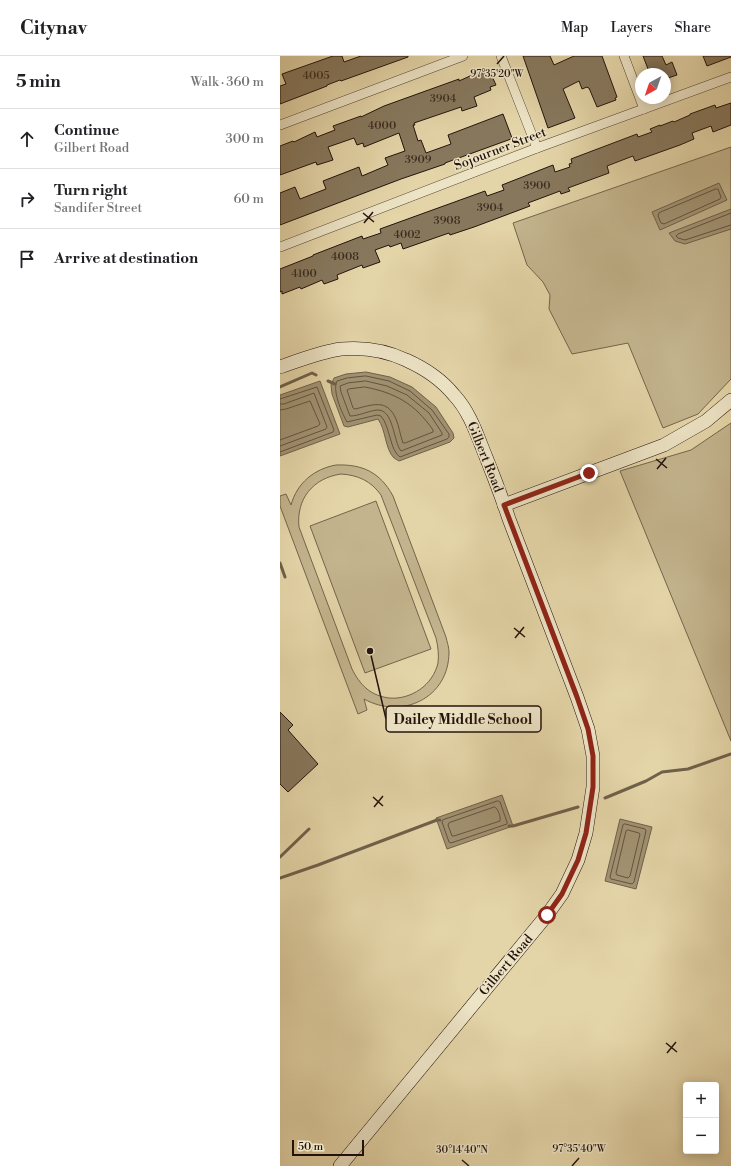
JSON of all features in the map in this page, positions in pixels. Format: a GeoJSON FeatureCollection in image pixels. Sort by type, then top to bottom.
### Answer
{"type":"FeatureCollection","features":[{"type":"Feature","properties":{"kind":"street"},"geometry":{"type":"LineString","coordinates":[[280,124],[463,56]]}},
{"type":"Feature","properties":{"kind":"street"},"geometry":{"type":"LineString","coordinates":[[501,56],[537,148]]}},
{"type":"Feature","properties":{"kind":"street"},"geometry":{"type":"LineString","coordinates":[[624,56],[644,110]]}},
{"type":"Feature","properties":{"kind":"street","name":"Sojourner Street"},"geometry":{"type":"LineString","coordinates":[[280,247],[537,148],[731,77]]}},
{"type":"Feature","properties":{"kind":"street","name":"Gilbert Road"},"geometry":{"type":"LineString","coordinates":[[280,367],[328,352],[354,348],[381,351],[397,356],[430,373],[455,395],[472,422],[504,505],[588,729],[593,756],[593,787],[586,833],[578,860],[562,894],[547,915],[340,1166]]}},
{"type":"Feature","properties":{"kind":"street"},"geometry":{"type":"LineString","coordinates":[[504,505],[664,444],[706,421],[731,400]]}},
{"type":"Feature","properties":{"kind":"shaded area"},"geometry":{"type":"Polygon","coordinates":[[[731,147],[731,379],[698,414],[663,428],[628,343],[572,354],[549,309],[550,295],[543,282],[527,265],[513,223],[731,147]]]}},
{"type":"Feature","properties":{"kind":"shaded area"},"geometry":{"type":"Polygon","coordinates":[[[731,423],[731,741],[620,471],[691,450],[731,423]]]}},
{"type":"Feature","properties":{"kind":"shaded area"},"geometry":{"type":"Polygon","coordinates":[[[345,465],[362,468],[369,471],[382,481],[393,496],[446,637],[449,652],[447,668],[441,682],[432,693],[421,701],[393,707],[379,705],[364,699],[367,710],[358,714],[280,506],[280,496],[286,494],[291,505],[297,490],[302,484],[314,474],[328,467],[345,465]],[[341,474],[322,480],[308,492],[300,507],[299,527],[352,669],[357,677],[367,689],[383,697],[397,698],[413,694],[426,684],[435,671],[438,663],[438,647],[436,638],[381,495],[368,482],[358,477],[341,474]]]}},
{"type":"Feature","properties":{"kind":"shaded area"},"geometry":{"type":"Polygon","coordinates":[[[376,501],[431,649],[365,673],[310,526],[376,501]]]}},
{"type":"Feature","properties":{"kind":"water"},"geometry":{"type":"Polygon","coordinates":[[[719,183],[727,200],[660,230],[652,212],[719,183]]]}},
{"type":"Feature","properties":{"kind":"water"},"geometry":{"type":"Polygon","coordinates":[[[731,209],[731,229],[685,244],[675,241],[669,233],[731,209]]]}},
{"type":"Feature","properties":{"kind":"water"},"geometry":{"type":"Polygon","coordinates":[[[366,372],[390,377],[412,387],[436,407],[453,433],[454,438],[450,442],[399,461],[394,458],[389,450],[383,428],[378,419],[348,427],[344,426],[332,394],[331,385],[334,378],[346,374],[366,372]]]}},
{"type":"Feature","properties":{"kind":"water"},"geometry":{"type":"Polygon","coordinates":[[[320,381],[340,434],[280,456],[280,395],[320,381]]]}},
{"type":"Feature","properties":{"kind":"water"},"geometry":{"type":"Polygon","coordinates":[[[502,795],[513,826],[447,849],[436,818],[502,795]]]}},
{"type":"Feature","properties":{"kind":"water"},"geometry":{"type":"Polygon","coordinates":[[[620,819],[652,827],[636,889],[605,881],[620,819]]]}},
{"type":"Feature","properties":{"kind":"building"},"geometry":{"type":"Polygon","coordinates":[[[333,56],[342,56],[344,62],[361,56],[408,57],[341,81],[340,80],[280,104],[280,86],[286,84],[282,74],[333,56]]]}},
{"type":"Feature","properties":{"kind":"building"},"geometry":{"type":"Polygon","coordinates":[[[523,56],[550,56],[554,65],[574,56],[602,56],[617,97],[615,98],[616,100],[597,107],[589,88],[587,87],[582,89],[579,81],[563,89],[575,118],[548,128],[523,56]]]}},
{"type":"Feature","properties":{"kind":"building"},"geometry":{"type":"Polygon","coordinates":[[[643,56],[662,56],[666,65],[672,62],[677,75],[671,77],[671,68],[648,68],[643,56]]]}},
{"type":"Feature","properties":{"kind":"building"},"geometry":{"type":"Polygon","coordinates":[[[703,56],[731,56],[731,57],[707,66],[703,56]]]}},
{"type":"Feature","properties":{"kind":"building"},"geometry":{"type":"Polygon","coordinates":[[[481,71],[482,73],[486,71],[487,73],[490,72],[496,85],[490,87],[491,90],[474,97],[477,106],[462,111],[461,107],[414,123],[415,125],[413,125],[418,141],[421,140],[426,153],[451,144],[448,135],[503,114],[512,138],[511,139],[280,225],[280,193],[295,187],[300,199],[326,189],[323,181],[359,167],[362,176],[388,165],[385,158],[405,151],[399,133],[364,147],[363,143],[357,145],[354,138],[328,147],[333,160],[317,165],[316,162],[280,175],[280,146],[293,141],[294,142],[315,132],[317,137],[335,130],[333,126],[361,117],[384,106],[459,79],[459,81],[481,71]]]}},
{"type":"Feature","properties":{"kind":"building"},"geometry":{"type":"Polygon","coordinates":[[[731,103],[731,125],[713,132],[711,126],[692,133],[694,139],[680,145],[635,161],[633,156],[607,166],[609,173],[568,188],[570,191],[561,194],[560,191],[528,203],[530,206],[474,227],[450,235],[449,233],[403,249],[401,243],[375,250],[380,262],[363,268],[362,265],[337,275],[338,279],[324,284],[322,280],[301,289],[300,287],[282,294],[282,291],[280,292],[280,269],[313,255],[362,236],[363,239],[381,233],[380,229],[485,191],[487,196],[504,190],[502,185],[553,165],[555,172],[570,167],[569,164],[572,163],[571,159],[637,134],[638,137],[652,132],[650,129],[673,121],[674,122],[690,114],[715,105],[716,108],[731,103]]]}},
{"type":"Feature","properties":{"kind":"building"},"geometry":{"type":"Polygon","coordinates":[[[280,712],[293,725],[288,730],[318,764],[288,792],[280,784],[280,712]]]}},
{"type":"Feature","properties":{"kind":"waterway"},"geometry":{"type":"LineString","coordinates":[[280,387],[312,373],[316,375]]}},
{"type":"Feature","properties":{"kind":"waterway"},"geometry":{"type":"LineString","coordinates":[[328,381],[335,384]]}},
{"type":"Feature","properties":{"kind":"waterway"},"geometry":{"type":"LineString","coordinates":[[280,563],[285,577]]}},
{"type":"Feature","properties":{"kind":"waterway"},"geometry":{"type":"LineString","coordinates":[[605,798],[646,781],[662,772],[688,769],[731,754]]}},
{"type":"Feature","properties":{"kind":"waterway"},"geometry":{"type":"LineString","coordinates":[[509,826],[578,807]]}},
{"type":"Feature","properties":{"kind":"waterway"},"geometry":{"type":"LineString","coordinates":[[280,878],[440,820]]}},
{"type":"Feature","properties":{"kind":"waterway"},"geometry":{"type":"LineString","coordinates":[[280,857],[309,829]]}},
{"type":"Feature","properties":{"kind":"place","name":"Dailey Middle School"},"geometry":{"type":"Point","coordinates":[370,651]}},
{"type":"Feature","properties":{"kind":"route"},"geometry":{"type":"LineString","coordinates":[[547,915],[562,894],[578,860],[586,833],[593,787],[593,756],[588,729],[577,697],[504,505],[589,473]]}}]}
